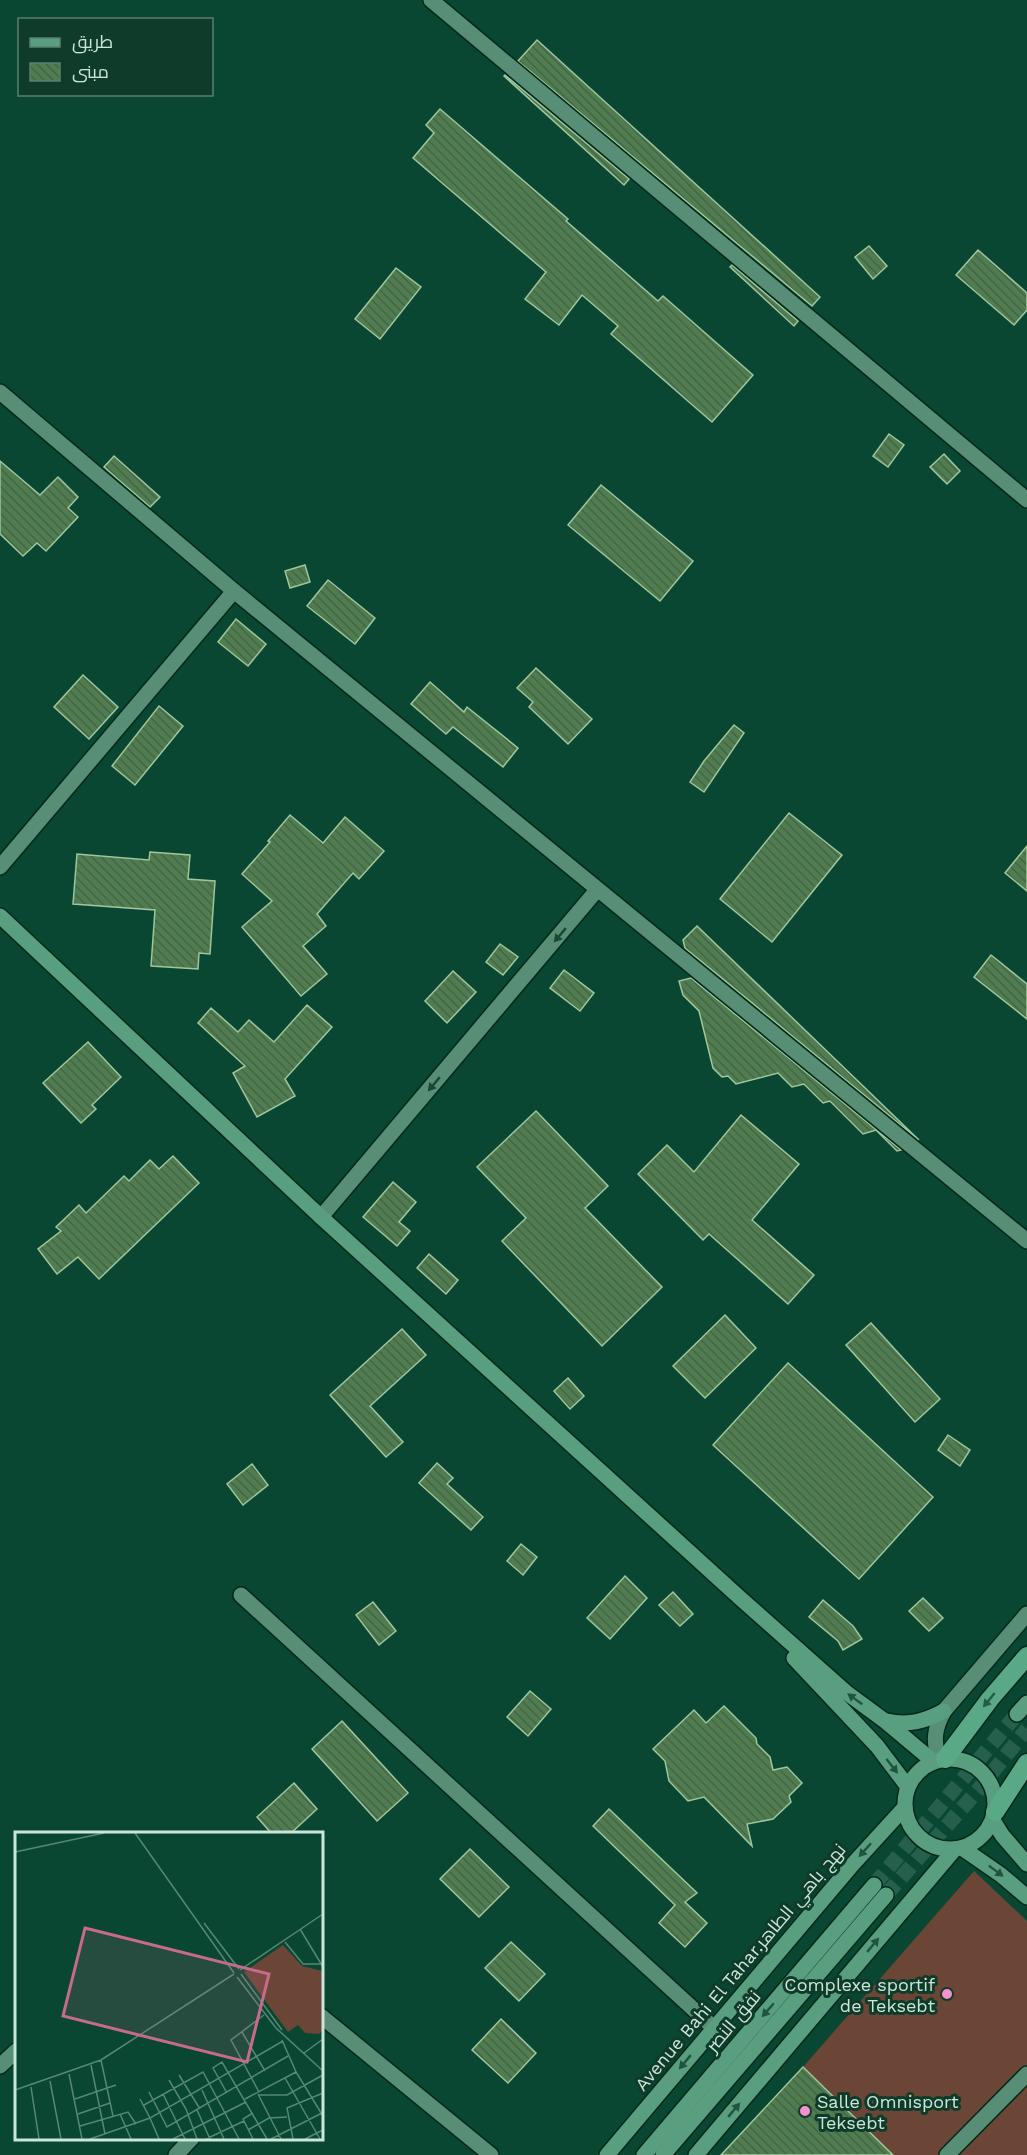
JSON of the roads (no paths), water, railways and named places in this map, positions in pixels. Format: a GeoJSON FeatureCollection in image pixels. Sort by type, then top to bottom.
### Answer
{"type":"FeatureCollection","features":[{"type":"Feature","properties":{"kind":"highway"},"geometry":{"type":"LineString","coordinates":[[940,1760],[1027,1656]]}},
{"type":"Feature","properties":{"kind":"highway"},"geometry":{"type":"LineString","coordinates":[[994,1816],[1027,1763]]}},
{"type":"Feature","properties":{"kind":"main road"},"geometry":{"type":"LineString","coordinates":[[0,916],[321,1217],[740,1598],[847,1693],[940,1760]]}},
{"type":"Feature","properties":{"kind":"main road"},"geometry":{"type":"LineString","coordinates":[[740,1598],[877,1746],[908,1787]]}},
{"type":"Feature","properties":{"kind":"main road"},"geometry":{"type":"LineString","coordinates":[[885,1720],[911,1724],[944,1711]]}},
{"type":"Feature","properties":{"kind":"main road"},"geometry":{"type":"LineString","coordinates":[[1027,1863],[1002,1835],[994,1816],[995,1800],[987,1778],[969,1763],[957,1759],[940,1760],[918,1772],[908,1787],[905,1807],[908,1821],[916,1834],[927,1843],[940,1849],[958,1849],[1001,1875],[1027,1897]]}},
{"type":"Feature","properties":{"kind":"main road","name":"Avenue Bahi El Tahar,نهج باهي الطاهر"},"geometry":{"type":"LineString","coordinates":[[607,2155],[853,1864],[905,1807]]}},
{"type":"Feature","properties":{"kind":"main road"},"geometry":{"type":"LineString","coordinates":[[696,2155],[958,1849],[981,1838],[994,1816]]}},
{"type":"Feature","properties":{"kind":"main road","name":"نفق النصر"},"geometry":{"type":"LineString","coordinates":[[644,2155],[880,1890],[663,2155]]}},
{"type":"Feature","properties":{"kind":"street"},"geometry":{"type":"LineString","coordinates":[[431,0],[1027,500]]}},
{"type":"Feature","properties":{"kind":"street"},"geometry":{"type":"LineString","coordinates":[[0,392],[234,591],[1027,1241]]}},
{"type":"Feature","properties":{"kind":"street"},"geometry":{"type":"LineString","coordinates":[[0,867],[234,591]]}},
{"type":"Feature","properties":{"kind":"street"},"geometry":{"type":"LineString","coordinates":[[321,1217],[597,890]]}},
{"type":"Feature","properties":{"kind":"street"},"geometry":{"type":"LineString","coordinates":[[241,1595],[714,2028]]}},
{"type":"Feature","properties":{"kind":"street"},"geometry":{"type":"LineString","coordinates":[[940,1760],[936,1752],[935,1734],[944,1711],[1027,1614]]}},
{"type":"Feature","properties":{"kind":"street"},"geometry":{"type":"LineString","coordinates":[[322,2017],[491,2155]]}},
{"type":"Feature","properties":{"kind":"street"},"geometry":{"type":"LineString","coordinates":[[0,2066],[15,2052]]}},
{"type":"Feature","properties":{"kind":"street"},"geometry":{"type":"LineString","coordinates":[[947,2155],[1027,2074]]}},
{"type":"Feature","properties":{"kind":"street"},"geometry":{"type":"LineString","coordinates":[[176,2155],[191,2140]]}},
{"type":"Feature","properties":{"kind":"tunnel"},"geometry":{"type":"LineString","coordinates":[[874,1885],[1017,1714]]}},
{"type":"Feature","properties":{"kind":"tunnel"},"geometry":{"type":"LineString","coordinates":[[886,1895],[979,1789],[1027,1729]]}},
{"type":"Feature","properties":{"kind":"place","name":"Complexe sportif de Teksebt"},"geometry":{"type":"Point","coordinates":[947,1994]}},
{"type":"Feature","properties":{"kind":"place","name":"Salle Omnisport Teksebt"},"geometry":{"type":"Point","coordinates":[805,2111]}}]}
